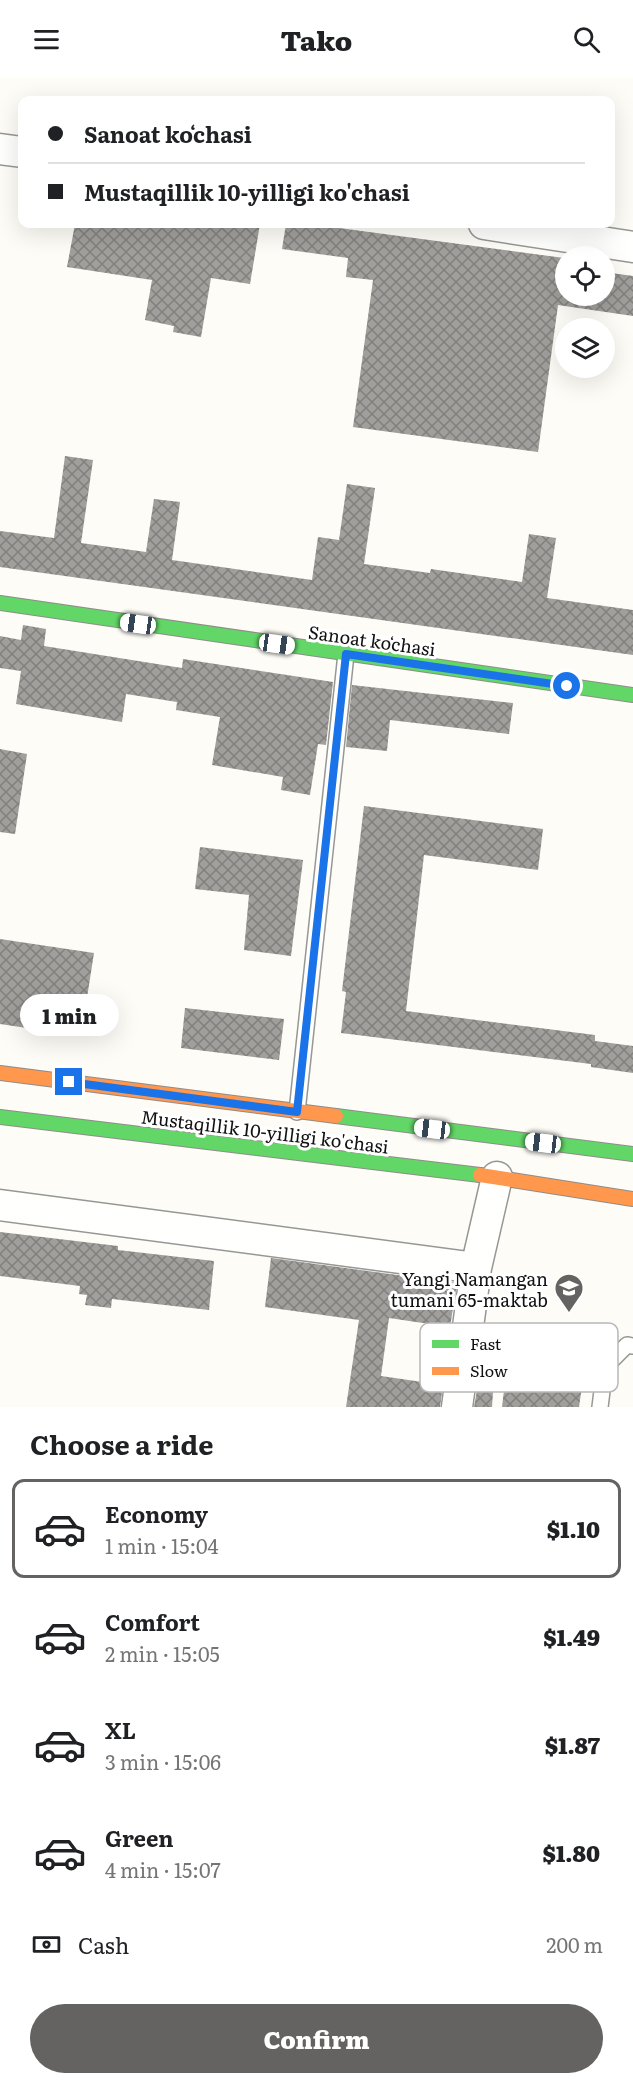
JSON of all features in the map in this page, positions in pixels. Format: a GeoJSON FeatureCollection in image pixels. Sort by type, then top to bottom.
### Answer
{"type":"FeatureCollection","features":[{"type":"Feature","properties":{"kind":"main road","name":"Sanoat koʻchasi"},"geometry":{"type":"LineString","coordinates":[[0,603],[633,696]]}},
{"type":"Feature","properties":{"kind":"main road","name":"Mustaqillik 10-yilligi ko'chasi"},"geometry":{"type":"LineString","coordinates":[[0,1073],[633,1154]]}},
{"type":"Feature","properties":{"kind":"main road","name":"Mustaqillik 10-yilligi ko'chasi"},"geometry":{"type":"LineString","coordinates":[[0,1117],[497,1177],[633,1199]]}},
{"type":"Feature","properties":{"kind":"street"},"geometry":{"type":"LineString","coordinates":[[0,149],[18,151]]}},
{"type":"Feature","properties":{"kind":"street"},"geometry":{"type":"LineString","coordinates":[[510,228],[633,247]]}},
{"type":"Feature","properties":{"kind":"street"},"geometry":{"type":"LineString","coordinates":[[469,1323],[476,1268],[497,1177]]}},
{"type":"Feature","properties":{"kind":"street"},"geometry":{"type":"LineString","coordinates":[[0,1205],[476,1268]]}},
{"type":"Feature","properties":{"kind":"street"},"geometry":{"type":"LineString","coordinates":[[458,1407],[460,1392]]}},
{"type":"Feature","properties":{"kind":"lane"},"geometry":{"type":"LineString","coordinates":[[297,1112],[346,654]]}},
{"type":"Feature","properties":{"kind":"lane"},"geometry":{"type":"LineString","coordinates":[[618,1354],[627,1345],[633,1346]]}},
{"type":"Feature","properties":{"kind":"lane"},"geometry":{"type":"LineString","coordinates":[[600,1407],[602,1392]]}},
{"type":"Feature","properties":{"kind":"building"},"geometry":{"type":"Polygon","coordinates":[[[74,228],[259,228],[250,284],[211,278],[201,337],[173,332],[174,326],[145,320],[152,280],[67,267],[74,228]]]}},
{"type":"Feature","properties":{"kind":"building"},"geometry":{"type":"Polygon","coordinates":[[[285,228],[339,228],[555,257],[555,306],[558,306],[538,452],[353,427],[373,280],[346,277],[348,258],[282,249],[285,228]]]}},
{"type":"Feature","properties":{"kind":"building"},"geometry":{"type":"Polygon","coordinates":[[[615,274],[633,276],[633,316],[565,306],[615,306],[615,274]]]}},
{"type":"Feature","properties":{"kind":"building"},"geometry":{"type":"Polygon","coordinates":[[[65,456],[93,460],[81,543],[146,552],[154,499],[180,502],[172,560],[312,580],[318,537],[339,540],[347,484],[375,488],[364,564],[430,573],[431,569],[522,582],[529,534],[556,538],[547,598],[633,610],[633,655],[0,567],[0,531],[54,538],[65,456]]]}},
{"type":"Feature","properties":{"kind":"building"},"geometry":{"type":"Polygon","coordinates":[[[23,625],[46,629],[44,646],[182,668],[183,659],[333,682],[326,745],[318,744],[310,795],[281,790],[283,777],[212,765],[220,717],[176,710],[177,702],[126,694],[122,722],[16,704],[21,671],[0,668],[0,636],[21,640],[23,625]]]}},
{"type":"Feature","properties":{"kind":"building"},"geometry":{"type":"Polygon","coordinates":[[[352,685],[513,703],[509,734],[390,720],[387,751],[346,747],[352,685]]]}},
{"type":"Feature","properties":{"kind":"building"},"geometry":{"type":"Polygon","coordinates":[[[0,749],[27,754],[15,834],[0,832],[0,749]]]}},
{"type":"Feature","properties":{"kind":"building"},"geometry":{"type":"Polygon","coordinates":[[[364,806],[543,829],[538,870],[424,855],[406,1011],[595,1035],[595,1041],[633,1046],[633,1073],[591,1067],[591,1064],[341,1033],[346,992],[342,991],[364,806]]]}},
{"type":"Feature","properties":{"kind":"building"},"geometry":{"type":"Polygon","coordinates":[[[200,847],[303,860],[291,956],[244,950],[249,895],[195,889],[200,847]]]}},
{"type":"Feature","properties":{"kind":"building"},"geometry":{"type":"Polygon","coordinates":[[[0,939],[94,953],[81,1036],[0,1024],[0,939]]]}},
{"type":"Feature","properties":{"kind":"building"},"geometry":{"type":"Polygon","coordinates":[[[185,1008],[284,1019],[279,1060],[181,1048],[185,1008]]]}},
{"type":"Feature","properties":{"kind":"building"},"geometry":{"type":"Polygon","coordinates":[[[0,1232],[118,1246],[118,1250],[214,1261],[209,1310],[112,1299],[111,1308],[85,1305],[87,1295],[79,1294],[80,1286],[0,1276],[0,1232]]]}},
{"type":"Feature","properties":{"kind":"building"},"geometry":{"type":"Polygon","coordinates":[[[271,1258],[457,1283],[451,1323],[423,1323],[389,1318],[381,1376],[420,1382],[420,1392],[442,1392],[440,1407],[346,1407],[359,1320],[265,1307],[271,1258]]]}},
{"type":"Feature","properties":{"kind":"building"},"geometry":{"type":"Polygon","coordinates":[[[477,1392],[493,1392],[492,1407],[474,1407],[477,1392]]]}},
{"type":"Feature","properties":{"kind":"building"},"geometry":{"type":"Polygon","coordinates":[[[504,1392],[581,1392],[579,1407],[502,1407],[504,1392]]]}},
{"type":"Feature","properties":{"kind":"traffic: fast"},"geometry":{"type":"LineString","coordinates":[[0,603],[633,695]]}},
{"type":"Feature","properties":{"kind":"traffic: fast"},"geometry":{"type":"LineString","coordinates":[[336,1116],[633,1154]]}},
{"type":"Feature","properties":{"kind":"traffic: fast"},"geometry":{"type":"LineString","coordinates":[[0,1117],[480,1175]]}},
{"type":"Feature","properties":{"kind":"traffic: slow"},"geometry":{"type":"LineString","coordinates":[[0,1073],[336,1116]]}},
{"type":"Feature","properties":{"kind":"traffic: slow"},"geometry":{"type":"LineString","coordinates":[[480,1175],[633,1199]]}},
{"type":"Feature","properties":{"kind":"place","name":"Yangi Namangan tumani 65-maktab"},"geometry":{"type":"Point","coordinates":[569,1314]}},
{"type":"Feature","properties":{"kind":"route"},"geometry":{"type":"LineString","coordinates":[[69,1082],[297,1112],[346,654],[567,686]]}}]}
